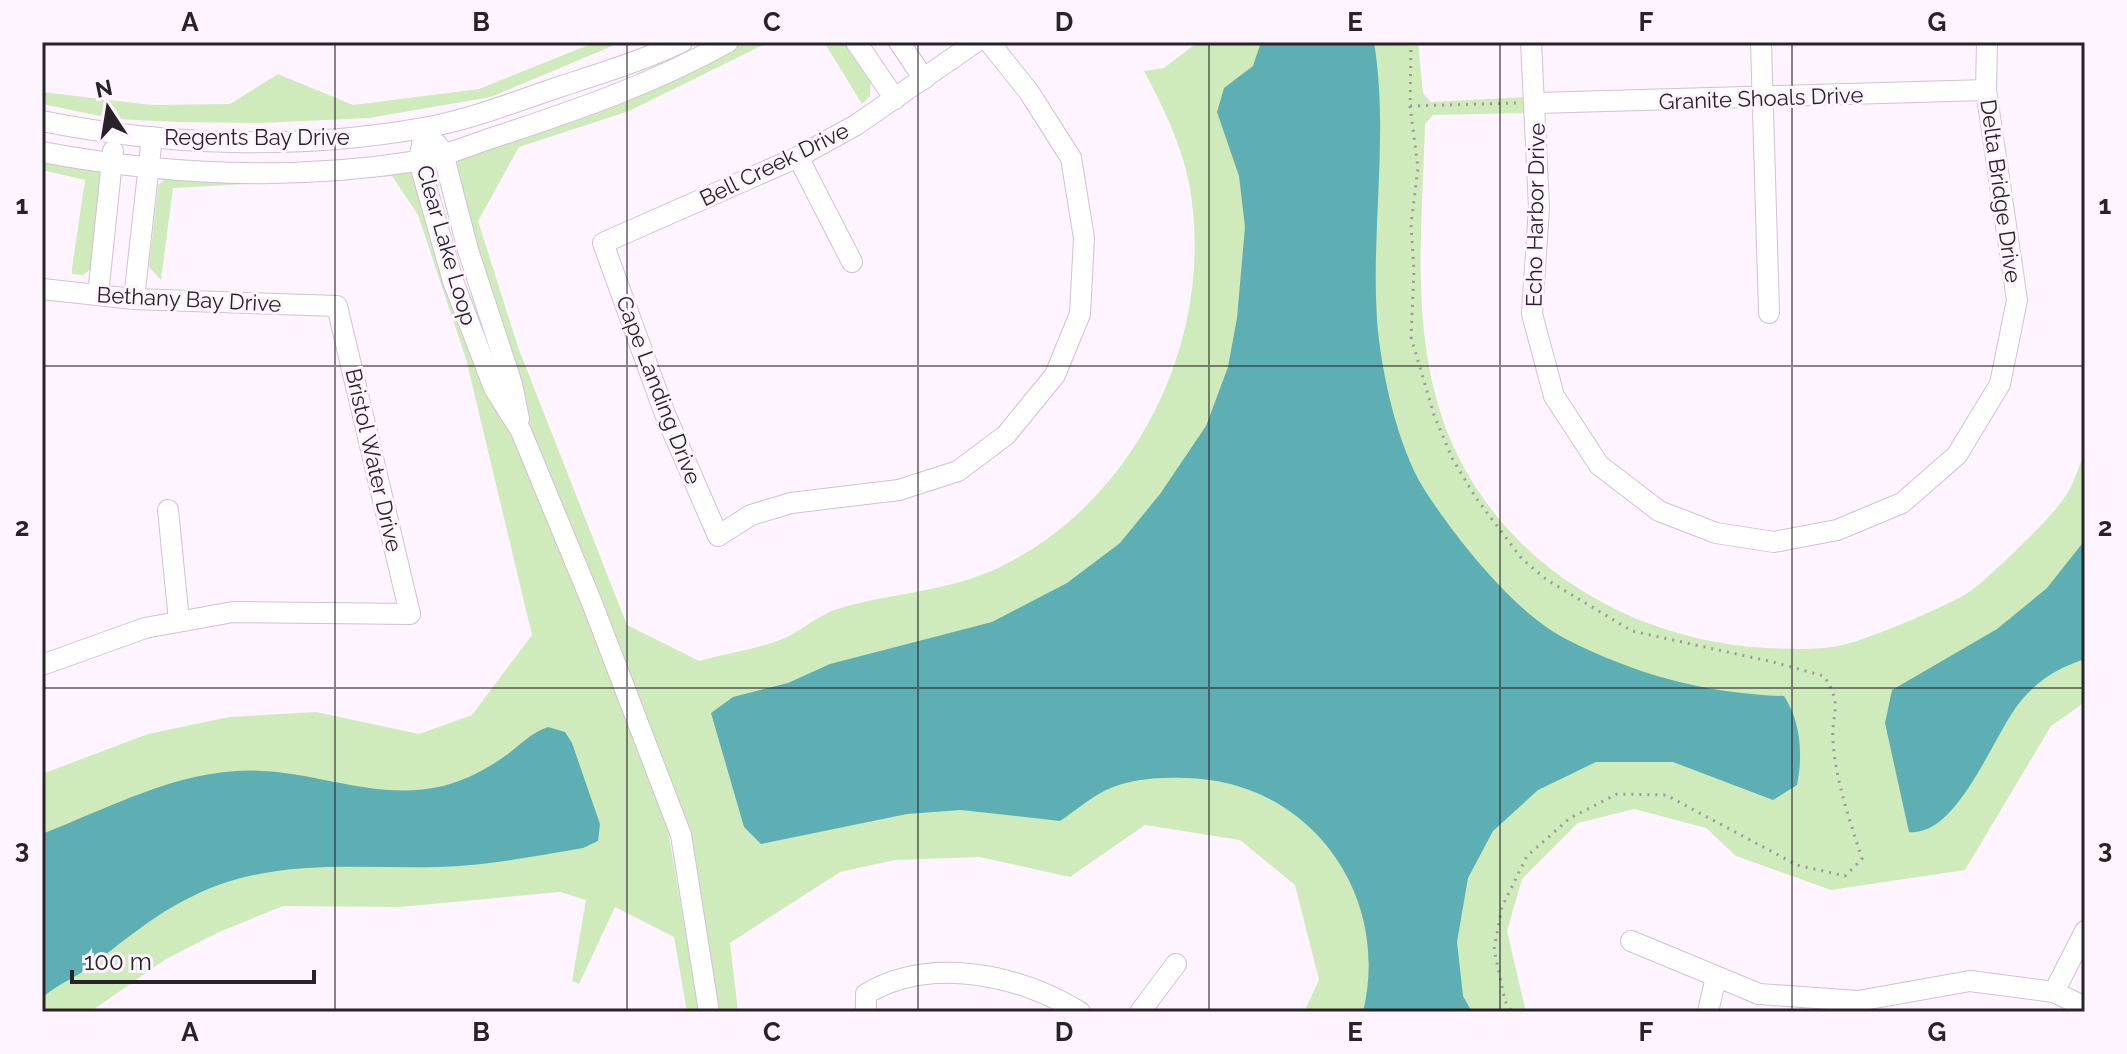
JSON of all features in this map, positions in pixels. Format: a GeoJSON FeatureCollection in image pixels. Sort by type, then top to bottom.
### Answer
{"type":"FeatureCollection","features":[{"type":"Feature","properties":{"kind":"street","name":"Regents Bay Drive"},"geometry":{"type":"LineString","coordinates":[[42,121],[114,135],[238,141],[338,139],[425,128],[583,79],[682,42]]}},
{"type":"Feature","properties":{"kind":"street","name":"Regents Bay Drive"},"geometry":{"type":"LineString","coordinates":[[42,152],[112,165],[203,174],[289,172],[419,161],[589,106],[728,42]]}},
{"type":"Feature","properties":{"kind":"street"},"geometry":{"type":"LineString","coordinates":[[856,42],[895,99]]}},
{"type":"Feature","properties":{"kind":"street"},"geometry":{"type":"LineString","coordinates":[[899,42],[924,79]]}},
{"type":"Feature","properties":{"kind":"street","name":"Bell Creek Drive"},"geometry":{"type":"LineString","coordinates":[[603,243],[798,157],[895,99],[976,42]]}},
{"type":"Feature","properties":{"kind":"street","name":"Cape Landing Drive"},"geometry":{"type":"LineString","coordinates":[[603,243],[665,414],[718,536],[751,515],[791,503],[899,490],[958,471],[1006,435],[1055,375],[1080,314],[1084,238],[1071,158],[1029,92],[989,42]]}},
{"type":"Feature","properties":{"kind":"street","name":"Echo Harbor Drive"},"geometry":{"type":"LineString","coordinates":[[1531,42],[1537,103],[1539,207],[1532,314],[1554,396],[1599,465],[1659,511],[1716,533],[1774,542]]}},
{"type":"Feature","properties":{"kind":"street"},"geometry":{"type":"LineString","coordinates":[[1761,42],[1769,313]]}},
{"type":"Feature","properties":{"kind":"street","name":"Delta Bridge Drive"},"geometry":{"type":"LineString","coordinates":[[1774,542],[1837,530],[1902,503],[1957,455],[2000,384],[2017,300],[1986,90],[1987,42]]}},
{"type":"Feature","properties":{"kind":"street","name":"Granite Shoals Drive"},"geometry":{"type":"LineString","coordinates":[[1537,103],[1764,99],[1986,90]]}},
{"type":"Feature","properties":{"kind":"street","name":"Clear Lake Loop"},"geometry":{"type":"LineString","coordinates":[[425,128],[443,153],[468,250],[512,384],[521,431]]}},
{"type":"Feature","properties":{"kind":"street","name":"Clear Lake Loop"},"geometry":{"type":"LineString","coordinates":[[425,128],[419,161],[458,294],[494,388],[521,431],[592,603],[681,835],[709,1012]]}},
{"type":"Feature","properties":{"kind":"street"},"geometry":{"type":"LineString","coordinates":[[98,295],[114,135]]}},
{"type":"Feature","properties":{"kind":"street"},"geometry":{"type":"LineString","coordinates":[[134,299],[152,137]]}},
{"type":"Feature","properties":{"kind":"street"},"geometry":{"type":"LineString","coordinates":[[798,157],[852,262]]}},
{"type":"Feature","properties":{"kind":"street","name":"Bethany Bay Drive"},"geometry":{"type":"LineString","coordinates":[[42,289],[134,299],[337,306]]}},
{"type":"Feature","properties":{"kind":"street","name":"Bristol Water Drive"},"geometry":{"type":"LineString","coordinates":[[179,621],[233,612],[410,614],[337,306]]}},
{"type":"Feature","properties":{"kind":"street"},"geometry":{"type":"LineString","coordinates":[[42,665],[145,628],[179,621],[168,510]]}},
{"type":"Feature","properties":{"kind":"street"},"geometry":{"type":"LineString","coordinates":[[2054,992],[2085,931]]}},
{"type":"Feature","properties":{"kind":"street"},"geometry":{"type":"LineString","coordinates":[[1631,941],[1759,994],[1858,1001],[1970,981],[2054,992],[2085,1007]]}},
{"type":"Feature","properties":{"kind":"street"},"geometry":{"type":"LineString","coordinates":[[1140,1012],[1176,964]]}},
{"type":"Feature","properties":{"kind":"street"},"geometry":{"type":"LineString","coordinates":[[866,1012],[866,994],[892,979],[973,973],[1046,991],[1080,1012]]}},
{"type":"Feature","properties":{"kind":"street"},"geometry":{"type":"LineString","coordinates":[[1708,1012],[1716,977]]}},
{"type":"Feature","properties":{"kind":"path"},"geometry":{"type":"LineString","coordinates":[[1411,42],[1410,106],[1418,168],[1411,224],[1414,272],[1411,337],[1434,415],[1464,480],[1522,559],[1547,580],[1632,631],[1824,676],[1837,696],[1833,741],[1843,798],[1862,859],[1845,876],[1797,865],[1666,795],[1617,794],[1570,818],[1527,856],[1502,907],[1494,949],[1505,1001],[1512,1012]]}},
{"type":"Feature","properties":{"kind":"path"},"geometry":{"type":"LineString","coordinates":[[1410,106],[1537,103]]}},
{"type":"Feature","properties":{"kind":"green space"},"geometry":{"type":"Polygon","coordinates":[[[596,42],[622,42],[491,97],[369,118],[260,123],[178,122],[115,119],[42,104],[42,92],[152,105],[230,104],[278,74],[353,105],[479,89],[596,42]]]}},
{"type":"Feature","properties":{"kind":"green space"},"geometry":{"type":"Polygon","coordinates":[[[737,42],[769,42],[629,111],[519,147],[478,221],[518,347],[627,625],[699,661],[777,641],[834,610],[941,587],[1004,565],[1052,535],[1094,498],[1130,454],[1158,404],[1179,351],[1191,296],[1195,239],[1189,183],[1181,154],[1144,71],[1164,68],[1198,42],[1418,42],[1423,93],[1431,102],[1526,97],[1526,113],[1433,115],[1425,124],[1422,208],[1424,335],[1442,416],[1458,456],[1483,498],[1513,534],[1547,566],[1586,593],[1628,615],[1672,632],[1719,643],[1766,648],[1840,646],[1894,627],[1972,590],[2019,547],[2066,496],[2085,452],[2085,702],[2051,726],[1965,870],[1831,890],[1736,856],[1706,828],[1634,809],[1578,823],[1522,879],[1507,931],[1526,1012],[1304,1012],[1319,980],[1295,885],[1240,840],[1145,825],[1070,877],[980,857],[895,860],[840,872],[730,943],[738,1012],[720,1012],[696,882],[532,435],[473,254],[455,174],[459,156],[737,42]]]}},
{"type":"Feature","properties":{"kind":"green space"},"geometry":{"type":"Polygon","coordinates":[[[824,42],[845,42],[871,78],[870,96],[862,104],[824,42]]]}},
{"type":"Feature","properties":{"kind":"green space"},"geometry":{"type":"Polygon","coordinates":[[[42,154],[107,172],[95,266],[83,275],[72,274],[72,268],[85,180],[42,170],[42,154]]]}},
{"type":"Feature","properties":{"kind":"green space"},"geometry":{"type":"Polygon","coordinates":[[[418,163],[511,428],[592,625],[668,830],[699,1012],[687,1012],[674,937],[615,907],[579,984],[572,981],[586,900],[560,892],[399,907],[283,906],[217,933],[166,959],[90,1012],[42,1012],[42,774],[148,734],[229,717],[316,712],[419,734],[472,715],[532,635],[466,359],[418,215],[392,176],[173,188],[161,280],[149,267],[158,185],[171,174],[418,163]]]}},
{"type":"Feature","properties":{"kind":"water"},"geometry":{"type":"Polygon","coordinates":[[[1261,42],[1374,42],[1380,111],[1376,285],[1382,362],[1398,430],[1414,471],[1468,550],[1525,610],[1564,638],[1617,662],[1671,680],[1727,691],[1784,696],[1797,728],[1800,762],[1797,785],[1773,800],[1673,762],[1596,762],[1538,790],[1493,831],[1468,878],[1457,942],[1463,996],[1472,1012],[1363,1012],[1369,968],[1365,925],[1352,885],[1330,850],[1302,821],[1268,798],[1228,783],[1154,778],[1106,790],[1060,821],[961,810],[907,814],[761,844],[744,827],[711,713],[733,697],[788,683],[830,664],[992,622],[1067,583],[1120,543],[1160,494],[1206,426],[1228,367],[1237,318],[1245,227],[1239,176],[1217,112],[1224,88],[1253,66],[1261,42]]]}},
{"type":"Feature","properties":{"kind":"water"},"geometry":{"type":"Polygon","coordinates":[[[2085,540],[2085,659],[2066,666],[2034,687],[2009,717],[1959,802],[1927,829],[1909,832],[1885,723],[1892,690],[1997,629],[2047,588],[2085,540]]]}},
{"type":"Feature","properties":{"kind":"water"},"geometry":{"type":"Polygon","coordinates":[[[548,727],[565,732],[572,743],[600,824],[598,841],[583,848],[475,865],[314,868],[253,875],[193,896],[165,912],[42,998],[42,834],[150,790],[205,775],[234,771],[286,773],[374,789],[420,790],[443,786],[485,769],[548,727]]]}}]}
